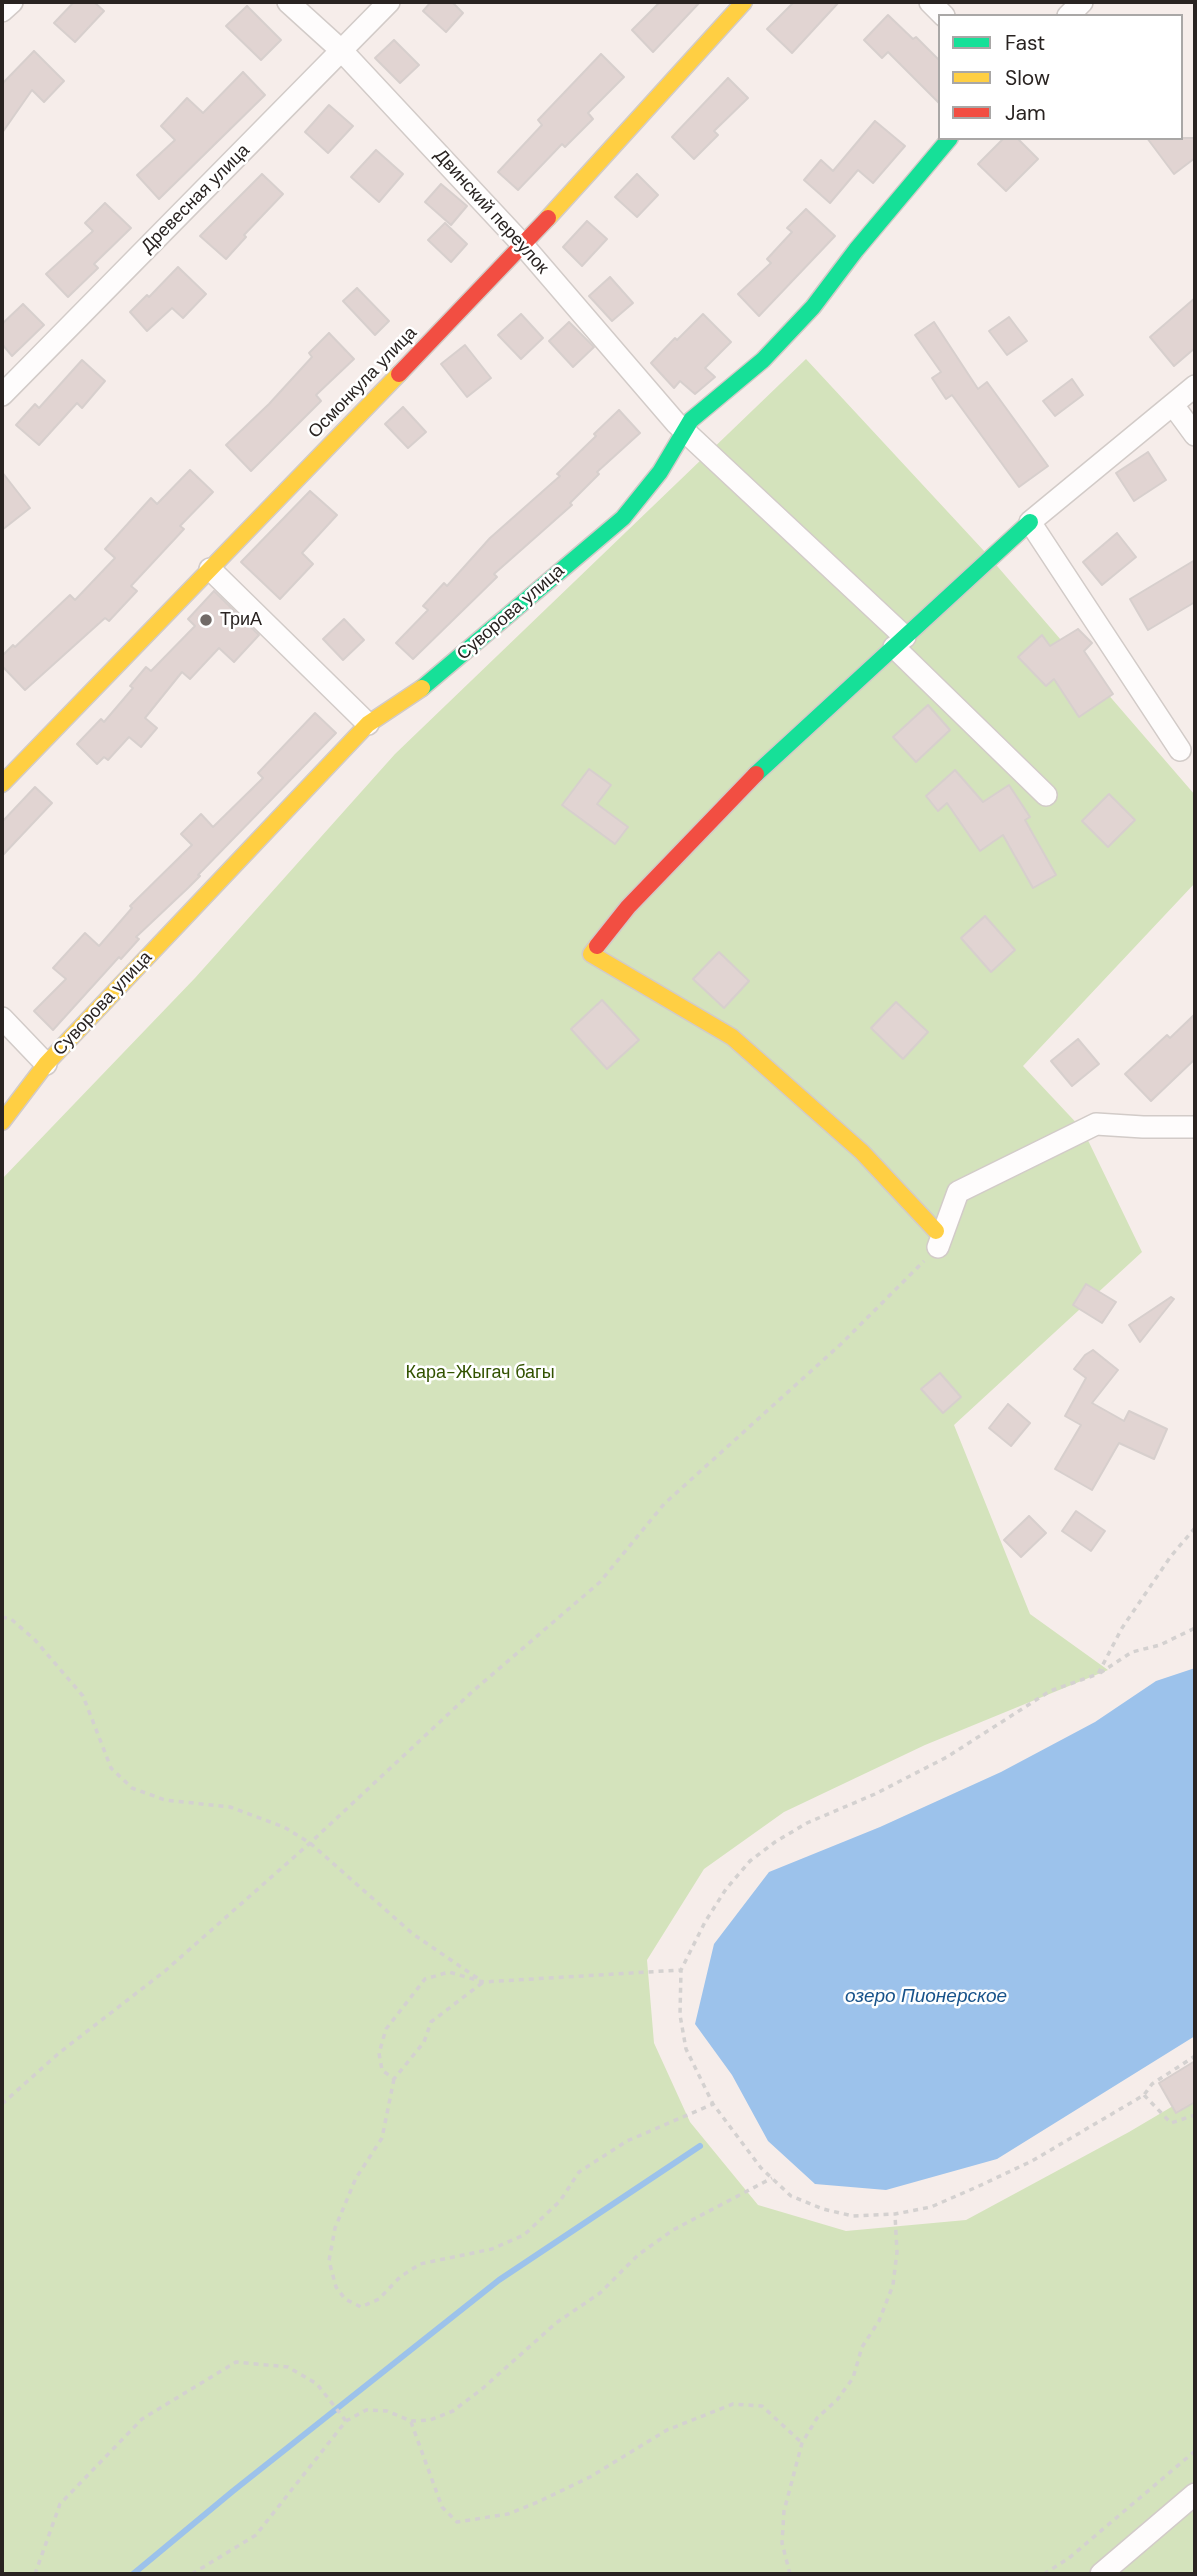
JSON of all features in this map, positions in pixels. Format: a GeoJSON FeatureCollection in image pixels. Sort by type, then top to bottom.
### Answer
{"type":"FeatureCollection","features":[{"type":"Feature","properties":{"kind":"street"},"geometry":{"type":"LineString","coordinates":[[2,11],[12,2]]}},
{"type":"Feature","properties":{"kind":"street","name":"Двинский переулок"},"geometry":{"type":"LineString","coordinates":[[288,2],[342,51],[523,245],[684,431],[900,642],[1046,796]]}},
{"type":"Feature","properties":{"kind":"street","name":"Древесная улица"},"geometry":{"type":"LineString","coordinates":[[3,392],[389,2]]}},
{"type":"Feature","properties":{"kind":"street","name":"Осмонкула улица"},"geometry":{"type":"LineString","coordinates":[[2,784],[523,245],[744,2]]}},
{"type":"Feature","properties":{"kind":"street","name":"Суворова улица"},"geometry":{"type":"LineString","coordinates":[[2,1122],[46,1064],[368,724],[428,685],[505,616],[623,518],[660,472],[691,420],[763,360],[813,307],[856,250],[948,140]]}},
{"type":"Feature","properties":{"kind":"street"},"geometry":{"type":"LineString","coordinates":[[1195,386],[1030,522],[754,776],[628,907],[592,954],[732,1037],[862,1152],[937,1239],[958,1192],[1096,1124],[1195,1127]]}},
{"type":"Feature","properties":{"kind":"street"},"geometry":{"type":"LineString","coordinates":[[1173,405],[1195,435]]}},
{"type":"Feature","properties":{"kind":"street"},"geometry":{"type":"LineString","coordinates":[[1030,522],[1180,750]]}},
{"type":"Feature","properties":{"kind":"street"},"geometry":{"type":"LineString","coordinates":[[210,569],[368,724]]}},
{"type":"Feature","properties":{"kind":"street"},"geometry":{"type":"LineString","coordinates":[[2,1018],[46,1064]]}},
{"type":"Feature","properties":{"kind":"street"},"geometry":{"type":"LineString","coordinates":[[1101,2574],[1195,2494]]}},
{"type":"Feature","properties":{"kind":"path"},"geometry":{"type":"LineString","coordinates":[[2,2104],[59,2053],[165,1971],[310,1843],[473,1691],[600,1582],[664,1504],[821,1363],[937,1239]]}},
{"type":"Feature","properties":{"kind":"path"},"geometry":{"type":"LineString","coordinates":[[1098,1674],[1122,1628],[1171,1556],[1195,1528]]}},
{"type":"Feature","properties":{"kind":"path"},"geometry":{"type":"LineString","coordinates":[[2,1617],[11,1619],[35,1640],[83,1696],[111,1768],[132,1788],[165,1800],[230,1807],[284,1827],[310,1843],[413,1934],[483,1982]]}},
{"type":"Feature","properties":{"kind":"path"},"geometry":{"type":"LineString","coordinates":[[1195,1628],[1160,1645],[1132,1652],[1098,1674],[1051,1691],[947,1757],[875,1794],[807,1822],[775,1842],[750,1861],[726,1889],[705,1922],[681,1970],[680,2015],[686,2049],[713,2104],[772,2178],[791,2196],[823,2209],[853,2216],[895,2214],[931,2207],[1032,2161],[1144,2095],[1152,2084],[1195,2056]]}},
{"type":"Feature","properties":{"kind":"path"},"geometry":{"type":"LineString","coordinates":[[394,2079],[382,2070],[379,2053],[386,2029],[404,2002],[425,1979],[449,1972],[483,1982],[681,1970]]}},
{"type":"Feature","properties":{"kind":"path"},"geometry":{"type":"LineString","coordinates":[[483,1982],[431,2022],[424,2042],[394,2079],[382,2138],[356,2178],[335,2228],[329,2262],[336,2287],[345,2299],[360,2307],[379,2299],[400,2277],[419,2264],[492,2249],[524,2235],[559,2201],[579,2172],[627,2141],[713,2104]]}},
{"type":"Feature","properties":{"kind":"path"},"geometry":{"type":"LineString","coordinates":[[1144,2095],[1171,2123],[1195,2115]]}},
{"type":"Feature","properties":{"kind":"path"},"geometry":{"type":"LineString","coordinates":[[2,2097],[8,2099]]}},
{"type":"Feature","properties":{"kind":"path"},"geometry":{"type":"LineString","coordinates":[[192,2574],[256,2535],[346,2421],[366,2410],[387,2411],[411,2421],[430,2420],[453,2411],[482,2389],[556,2323],[600,2293],[638,2255],[673,2230],[772,2178]]}},
{"type":"Feature","properties":{"kind":"path"},"geometry":{"type":"LineString","coordinates":[[790,2574],[782,2543],[784,2511],[802,2443],[817,2418],[837,2400],[852,2378],[862,2347],[879,2321],[892,2285],[897,2252],[895,2214]]}},
{"type":"Feature","properties":{"kind":"path"},"geometry":{"type":"LineString","coordinates":[[35,2574],[60,2504],[142,2419],[236,2362],[288,2367],[317,2384],[346,2421]]}},
{"type":"Feature","properties":{"kind":"path"},"geometry":{"type":"LineString","coordinates":[[411,2421],[442,2507],[457,2522],[508,2514],[538,2502],[590,2477],[667,2430],[733,2404],[762,2406],[802,2443]]}},
{"type":"Feature","properties":{"kind":"path"},"geometry":{"type":"LineString","coordinates":[[1044,2574],[1069,2558],[1195,2451]]}},
{"type":"Feature","properties":{"kind":"green space","name":"Кара-Жыгач багы"},"geometry":{"type":"Polygon","coordinates":[[[806,359],[985,552],[1195,795],[1195,883],[1023,1066],[1083,1130],[1142,1252],[954,1425],[1030,1614],[1108,1670],[925,1745],[784,1812],[704,1869],[647,1960],[654,2043],[690,2122],[758,2205],[846,2231],[966,2220],[1195,2093],[1195,2574],[2,2574],[2,1179],[195,978],[395,754],[806,359]]]}},
{"type":"Feature","properties":{"kind":"water","name":"озеро Пионерское"},"geometry":{"type":"Polygon","coordinates":[[[1195,1668],[1195,2036],[997,2159],[886,2190],[815,2184],[768,2141],[732,2075],[695,2024],[714,1944],[769,1872],[880,1827],[1001,1772],[1095,1722],[1156,1681],[1195,1668]]]}},
{"type":"Feature","properties":{"kind":"building"},"geometry":{"type":"Polygon","coordinates":[[[74,2],[94,2],[104,11],[75,42],[54,23],[74,2]]]}},
{"type":"Feature","properties":{"kind":"building"},"geometry":{"type":"Polygon","coordinates":[[[431,2],[452,2],[463,13],[446,32],[423,11],[431,2]]]}},
{"type":"Feature","properties":{"kind":"building"},"geometry":{"type":"Polygon","coordinates":[[[660,2],[700,2],[653,52],[632,30],[660,2]]]}},
{"type":"Feature","properties":{"kind":"building"},"geometry":{"type":"Polygon","coordinates":[[[794,2],[839,2],[792,53],[767,29],[794,2]]]}},
{"type":"Feature","properties":{"kind":"building"},"geometry":{"type":"Polygon","coordinates":[[[247,6],[281,40],[261,60],[226,26],[247,6]]]}},
{"type":"Feature","properties":{"kind":"building"},"geometry":{"type":"Polygon","coordinates":[[[888,15],[913,39],[916,37],[938,59],[938,102],[888,52],[882,58],[864,40],[888,15]]]}},
{"type":"Feature","properties":{"kind":"building"},"geometry":{"type":"Polygon","coordinates":[[[394,40],[419,65],[400,83],[375,58],[394,40]]]}},
{"type":"Feature","properties":{"kind":"building"},"geometry":{"type":"Polygon","coordinates":[[[34,51],[64,81],[44,102],[32,90],[2,133],[2,84],[34,51]]]}},
{"type":"Feature","properties":{"kind":"building"},"geometry":{"type":"Polygon","coordinates":[[[601,54],[624,77],[588,113],[593,119],[565,147],[562,144],[518,190],[498,172],[542,125],[538,120],[601,54]]]}},
{"type":"Feature","properties":{"kind":"building"},"geometry":{"type":"Polygon","coordinates":[[[243,72],[265,95],[159,199],[137,175],[175,140],[161,126],[187,98],[203,113],[243,72]]]}},
{"type":"Feature","properties":{"kind":"building"},"geometry":{"type":"Polygon","coordinates":[[[728,78],[748,98],[714,131],[718,135],[694,159],[672,137],[728,78]]]}},
{"type":"Feature","properties":{"kind":"building"},"geometry":{"type":"Polygon","coordinates":[[[329,105],[353,126],[328,153],[305,132],[329,105]]]}},
{"type":"Feature","properties":{"kind":"building"},"geometry":{"type":"Polygon","coordinates":[[[875,121],[905,146],[873,183],[858,170],[830,203],[804,180],[821,160],[833,171],[875,121]]]}},
{"type":"Feature","properties":{"kind":"building"},"geometry":{"type":"Polygon","coordinates":[[[1195,138],[1195,158],[1174,174],[1148,140],[1195,138]]]}},
{"type":"Feature","properties":{"kind":"building"},"geometry":{"type":"Polygon","coordinates":[[[1002,140],[1019,140],[1038,159],[1006,191],[978,164],[1002,140]]]}},
{"type":"Feature","properties":{"kind":"building"},"geometry":{"type":"Polygon","coordinates":[[[376,150],[403,174],[379,202],[351,177],[376,150]]]}},
{"type":"Feature","properties":{"kind":"building"},"geometry":{"type":"Polygon","coordinates":[[[262,174],[283,194],[244,235],[246,237],[226,259],[200,236],[262,174]]]}},
{"type":"Feature","properties":{"kind":"building"},"geometry":{"type":"Polygon","coordinates":[[[637,174],[658,195],[637,217],[615,197],[637,174]]]}},
{"type":"Feature","properties":{"kind":"building"},"geometry":{"type":"Polygon","coordinates":[[[441,184],[467,206],[451,225],[425,202],[441,184]]]}},
{"type":"Feature","properties":{"kind":"building"},"geometry":{"type":"Polygon","coordinates":[[[105,203],[131,228],[94,264],[98,268],[68,297],[46,274],[93,231],[85,223],[105,203]]]}},
{"type":"Feature","properties":{"kind":"building"},"geometry":{"type":"Polygon","coordinates":[[[806,209],[835,236],[759,316],[738,294],[771,263],[767,259],[792,232],[787,228],[806,209]]]}},
{"type":"Feature","properties":{"kind":"building"},"geometry":{"type":"Polygon","coordinates":[[[587,221],[607,239],[582,266],[563,247],[587,221]]]}},
{"type":"Feature","properties":{"kind":"building"},"geometry":{"type":"Polygon","coordinates":[[[445,223],[467,244],[451,262],[428,240],[445,223]]]}},
{"type":"Feature","properties":{"kind":"building"},"geometry":{"type":"Polygon","coordinates":[[[178,267],[206,294],[183,318],[172,308],[147,331],[130,312],[178,267]]]}},
{"type":"Feature","properties":{"kind":"building"},"geometry":{"type":"Polygon","coordinates":[[[610,277],[633,303],[612,321],[589,296],[610,277]]]}},
{"type":"Feature","properties":{"kind":"building"},"geometry":{"type":"Polygon","coordinates":[[[357,288],[389,321],[375,335],[343,301],[357,288]]]}},
{"type":"Feature","properties":{"kind":"building"},"geometry":{"type":"Polygon","coordinates":[[[1195,298],[1195,348],[1174,366],[1150,337],[1195,298]]]}},
{"type":"Feature","properties":{"kind":"building"},"geometry":{"type":"Polygon","coordinates":[[[23,304],[44,325],[12,356],[2,344],[2,324],[23,304]]]}},
{"type":"Feature","properties":{"kind":"building"},"geometry":{"type":"Polygon","coordinates":[[[521,314],[543,338],[521,359],[498,335],[521,314]]]}},
{"type":"Feature","properties":{"kind":"building"},"geometry":{"type":"Polygon","coordinates":[[[703,314],[731,342],[705,368],[715,377],[695,394],[680,381],[674,388],[651,363],[703,314]]]}},
{"type":"Feature","properties":{"kind":"building"},"geometry":{"type":"Polygon","coordinates":[[[1009,317],[1027,341],[1007,355],[989,331],[1009,317]]]}},
{"type":"Feature","properties":{"kind":"building"},"geometry":{"type":"Polygon","coordinates":[[[569,322],[594,347],[573,367],[549,341],[569,322]]]}},
{"type":"Feature","properties":{"kind":"building"},"geometry":{"type":"Polygon","coordinates":[[[934,322],[978,389],[987,382],[1048,466],[1019,487],[952,395],[946,399],[932,378],[941,372],[915,335],[934,322]]]}},
{"type":"Feature","properties":{"kind":"building"},"geometry":{"type":"Polygon","coordinates":[[[329,333],[354,359],[316,395],[321,401],[251,471],[226,445],[269,404],[312,357],[309,353],[329,333]]]}},
{"type":"Feature","properties":{"kind":"building"},"geometry":{"type":"Polygon","coordinates":[[[465,345],[491,378],[467,397],[441,364],[465,345]]]}},
{"type":"Feature","properties":{"kind":"building"},"geometry":{"type":"Polygon","coordinates":[[[82,360],[105,381],[82,408],[77,403],[39,445],[16,425],[35,404],[39,408],[82,360]]]}},
{"type":"Feature","properties":{"kind":"building"},"geometry":{"type":"Polygon","coordinates":[[[1072,379],[1083,395],[1055,416],[1043,401],[1072,379]]]}},
{"type":"Feature","properties":{"kind":"building"},"geometry":{"type":"Polygon","coordinates":[[[403,407],[426,432],[408,448],[385,424],[403,407]]]}},
{"type":"Feature","properties":{"kind":"building"},"geometry":{"type":"Polygon","coordinates":[[[619,410],[640,433],[597,472],[599,474],[570,503],[572,505],[494,574],[497,577],[413,659],[396,643],[428,610],[423,606],[444,583],[447,586],[490,538],[560,476],[557,474],[619,410]]]}},
{"type":"Feature","properties":{"kind":"building"},"geometry":{"type":"Polygon","coordinates":[[[1148,452],[1166,480],[1134,501],[1116,473],[1148,452]]]}},
{"type":"Feature","properties":{"kind":"building"},"geometry":{"type":"Polygon","coordinates":[[[190,470],[213,492],[180,526],[184,529],[131,586],[137,591],[109,621],[105,618],[25,690],[2,666],[2,656],[70,595],[75,600],[115,558],[105,549],[151,498],[157,504],[190,470]]]}},
{"type":"Feature","properties":{"kind":"building"},"geometry":{"type":"Polygon","coordinates":[[[2,472],[30,508],[2,530],[2,472]]]}},
{"type":"Feature","properties":{"kind":"building"},"geometry":{"type":"Polygon","coordinates":[[[310,491],[337,515],[302,553],[313,564],[280,599],[241,562],[310,491]]]}},
{"type":"Feature","properties":{"kind":"building"},"geometry":{"type":"Polygon","coordinates":[[[1117,533],[1136,557],[1102,585],[1083,562],[1117,533]]]}},
{"type":"Feature","properties":{"kind":"building"},"geometry":{"type":"Polygon","coordinates":[[[1195,560],[1195,602],[1148,630],[1130,599],[1195,560]]]}},
{"type":"Feature","properties":{"kind":"building"},"geometry":{"type":"Polygon","coordinates":[[[214,591],[259,635],[234,662],[219,648],[190,679],[182,672],[145,718],[157,728],[141,747],[129,737],[108,760],[104,757],[97,764],[77,744],[101,719],[104,722],[133,688],[130,686],[146,667],[151,671],[195,626],[188,619],[214,591]]]}},
{"type":"Feature","properties":{"kind":"building"},"geometry":{"type":"Polygon","coordinates":[[[344,619],[364,640],[343,660],[323,639],[344,619]]]}},
{"type":"Feature","properties":{"kind":"building"},"geometry":{"type":"Polygon","coordinates":[[[1078,629],[1092,643],[1084,651],[1113,694],[1079,717],[1054,679],[1046,686],[1018,657],[1042,635],[1050,646],[1078,629]]]}},
{"type":"Feature","properties":{"kind":"building"},"geometry":{"type":"Polygon","coordinates":[[[928,705],[950,730],[916,762],[893,737],[928,705]]]}},
{"type":"Feature","properties":{"kind":"building"},"geometry":{"type":"Polygon","coordinates":[[[315,713],[336,733],[198,875],[200,876],[136,937],[139,939],[121,959],[119,957],[53,1030],[34,1011],[66,979],[53,968],[85,933],[99,946],[132,908],[130,906],[192,845],[181,834],[201,814],[213,827],[263,778],[258,773],[315,713]]]}},
{"type":"Feature","properties":{"kind":"building"},"geometry":{"type":"Polygon","coordinates":[[[589,769],[611,785],[597,804],[628,827],[615,844],[562,805],[589,769]]]}},
{"type":"Feature","properties":{"kind":"building"},"geometry":{"type":"Polygon","coordinates":[[[955,770],[983,802],[1009,785],[1030,817],[1025,820],[1056,875],[1033,888],[1003,835],[980,851],[947,803],[938,811],[926,796],[955,770]]]}},
{"type":"Feature","properties":{"kind":"building"},"geometry":{"type":"Polygon","coordinates":[[[35,787],[52,803],[2,856],[2,822],[35,787]]]}},
{"type":"Feature","properties":{"kind":"building"},"geometry":{"type":"Polygon","coordinates":[[[1109,794],[1135,820],[1108,847],[1082,821],[1109,794]]]}},
{"type":"Feature","properties":{"kind":"building"},"geometry":{"type":"Polygon","coordinates":[[[985,916],[1015,950],[991,972],[961,938],[985,916]]]}},
{"type":"Feature","properties":{"kind":"building"},"geometry":{"type":"Polygon","coordinates":[[[719,952],[749,981],[724,1008],[693,979],[719,952]]]}},
{"type":"Feature","properties":{"kind":"building"},"geometry":{"type":"Polygon","coordinates":[[[602,1000],[639,1040],[607,1069],[571,1029],[602,1000]]]}},
{"type":"Feature","properties":{"kind":"building"},"geometry":{"type":"Polygon","coordinates":[[[896,1002],[928,1032],[903,1059],[871,1028],[896,1002]]]}},
{"type":"Feature","properties":{"kind":"building"},"geometry":{"type":"Polygon","coordinates":[[[1195,1014],[1195,1059],[1151,1101],[1125,1074],[1167,1035],[1170,1038],[1195,1014]]]}},
{"type":"Feature","properties":{"kind":"building"},"geometry":{"type":"Polygon","coordinates":[[[1078,1039],[1099,1064],[1072,1086],[1051,1061],[1078,1039]]]}},
{"type":"Feature","properties":{"kind":"building"},"geometry":{"type":"Polygon","coordinates":[[[1086,1284],[1116,1302],[1102,1323],[1073,1305],[1086,1284]]]}},
{"type":"Feature","properties":{"kind":"building"},"geometry":{"type":"Polygon","coordinates":[[[1171,1297],[1174,1299],[1140,1342],[1129,1325],[1171,1297]]]}},
{"type":"Feature","properties":{"kind":"building"},"geometry":{"type":"Polygon","coordinates":[[[1093,1350],[1118,1370],[1092,1403],[1124,1421],[1129,1411],[1167,1429],[1154,1459],[1119,1443],[1092,1490],[1055,1469],[1081,1425],[1065,1416],[1086,1378],[1074,1369],[1085,1355],[1093,1350]]]}},
{"type":"Feature","properties":{"kind":"building"},"geometry":{"type":"Polygon","coordinates":[[[940,1373],[961,1397],[943,1413],[921,1389],[940,1373]]]}},
{"type":"Feature","properties":{"kind":"building"},"geometry":{"type":"Polygon","coordinates":[[[1008,1404],[1030,1423],[1011,1446],[989,1428],[1008,1404]]]}},
{"type":"Feature","properties":{"kind":"building"},"geometry":{"type":"Polygon","coordinates":[[[1076,1511],[1105,1531],[1091,1551],[1062,1531],[1076,1511]]]}},
{"type":"Feature","properties":{"kind":"building"},"geometry":{"type":"Polygon","coordinates":[[[1029,1516],[1046,1533],[1021,1557],[1004,1540],[1029,1516]]]}},
{"type":"Feature","properties":{"kind":"building"},"geometry":{"type":"Polygon","coordinates":[[[1195,2061],[1195,2102],[1176,2113],[1159,2083],[1195,2061]]]}},
{"type":"Feature","properties":{"kind":"waterway"},"geometry":{"type":"LineString","coordinates":[[133,2574],[499,2280],[700,2146]]}},
{"type":"Feature","properties":{"kind":"traffic: fast"},"geometry":{"type":"LineString","coordinates":[[422,688],[623,518],[660,472],[691,420],[763,360],[813,307],[856,250],[948,140]]}},
{"type":"Feature","properties":{"kind":"traffic: fast"},"geometry":{"type":"LineString","coordinates":[[756,774],[1030,522]]}},
{"type":"Feature","properties":{"kind":"traffic: slow"},"geometry":{"type":"LineString","coordinates":[[548,218],[744,2]]}},
{"type":"Feature","properties":{"kind":"traffic: slow"},"geometry":{"type":"LineString","coordinates":[[2,784],[399,374]]}},
{"type":"Feature","properties":{"kind":"traffic: slow"},"geometry":{"type":"LineString","coordinates":[[2,1122],[46,1064],[368,724],[422,688]]}},
{"type":"Feature","properties":{"kind":"traffic: slow"},"geometry":{"type":"LineString","coordinates":[[597,946],[591,954],[732,1037],[862,1152],[936,1231]]}},
{"type":"Feature","properties":{"kind":"traffic: jam"},"geometry":{"type":"LineString","coordinates":[[399,374],[548,218]]}},
{"type":"Feature","properties":{"kind":"traffic: jam"},"geometry":{"type":"LineString","coordinates":[[597,946],[628,907],[756,774]]}},
{"type":"Feature","properties":{"kind":"place","name":"ТриА"},"geometry":{"type":"Point","coordinates":[206,620]}}]}
